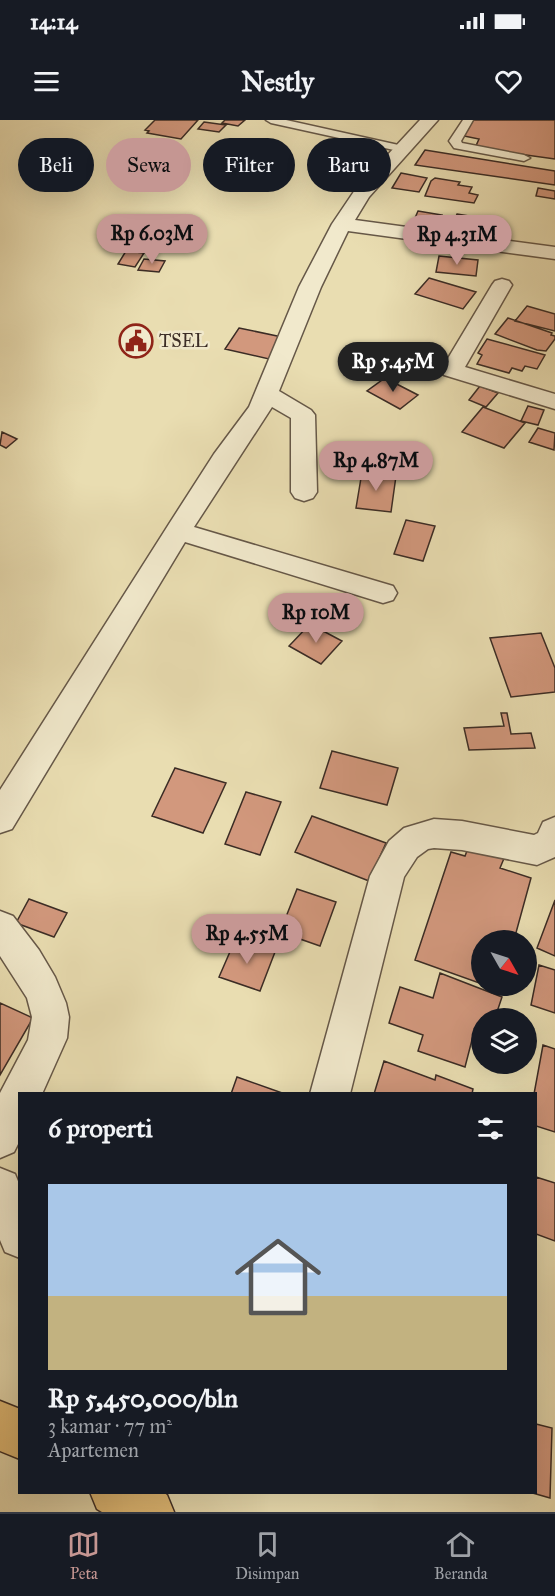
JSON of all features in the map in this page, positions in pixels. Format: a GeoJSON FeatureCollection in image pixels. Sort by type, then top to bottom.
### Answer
{"type":"FeatureCollection","features":[{"type":"Feature","properties":{"kind":"highway"},"geometry":{"type":"LineString","coordinates":[[0,1424],[18,1435]]}},
{"type":"Feature","properties":{"kind":"highway"},"geometry":{"type":"LineString","coordinates":[[118,1494],[150,1512]]}},
{"type":"Feature","properties":{"kind":"street"},"geometry":{"type":"LineString","coordinates":[[0,819],[178,531],[267,394],[310,287],[342,224],[362,194],[429,120]]}},
{"type":"Feature","properties":{"kind":"street"},"geometry":{"type":"LineString","coordinates":[[342,224],[555,253]]}},
{"type":"Feature","properties":{"kind":"street"},"geometry":{"type":"LineString","coordinates":[[502,285],[452,370],[555,402]]}},
{"type":"Feature","properties":{"kind":"street"},"geometry":{"type":"LineString","coordinates":[[267,394],[303,415],[304,492]]}},
{"type":"Feature","properties":{"kind":"street"},"geometry":{"type":"LineString","coordinates":[[178,531],[383,593]]}},
{"type":"Feature","properties":{"kind":"street"},"geometry":{"type":"LineString","coordinates":[[331,1092],[387,876],[404,848],[423,835],[443,834],[537,850],[546,848],[555,832]]}},
{"type":"Feature","properties":{"kind":"street"},"geometry":{"type":"LineString","coordinates":[[0,928],[36,978],[50,1014],[50,1031],[21,1092]]}},
{"type":"Feature","properties":{"kind":"street"},"geometry":{"type":"LineString","coordinates":[[0,1138],[18,1098]]}},
{"type":"Feature","properties":{"kind":"street"},"geometry":{"type":"LineString","coordinates":[[0,1189],[18,1232]]}},
{"type":"Feature","properties":{"kind":"street"},"geometry":{"type":"LineString","coordinates":[[149,1494],[156,1512]]}},
{"type":"Feature","properties":{"kind":"lane"},"geometry":{"type":"LineString","coordinates":[[271,120],[403,149]]}},
{"type":"Feature","properties":{"kind":"lane"},"geometry":{"type":"LineString","coordinates":[[468,120],[455,141],[458,146],[524,158]]}},
{"type":"Feature","properties":{"kind":"building"},"geometry":{"type":"Polygon","coordinates":[[[155,120],[198,120],[182,138],[147,133],[149,131],[145,130],[155,120]]]}},
{"type":"Feature","properties":{"kind":"building"},"geometry":{"type":"Polygon","coordinates":[[[225,120],[245,120],[238,126],[222,123],[225,120]]]}},
{"type":"Feature","properties":{"kind":"building"},"geometry":{"type":"Polygon","coordinates":[[[473,120],[555,120],[555,159],[475,148],[479,139],[464,136],[473,120]]]}},
{"type":"Feature","properties":{"kind":"building"},"geometry":{"type":"Polygon","coordinates":[[[204,122],[226,125],[219,132],[198,129],[204,122]]]}},
{"type":"Feature","properties":{"kind":"building"},"geometry":{"type":"Polygon","coordinates":[[[425,150],[555,171],[555,185],[415,165],[425,150]]]}},
{"type":"Feature","properties":{"kind":"building"},"geometry":{"type":"Polygon","coordinates":[[[401,173],[427,178],[419,192],[392,188],[401,173]]]}},
{"type":"Feature","properties":{"kind":"building"},"geometry":{"type":"Polygon","coordinates":[[[435,178],[460,182],[458,185],[472,187],[469,193],[478,195],[474,203],[425,196],[431,181],[435,178]]]}},
{"type":"Feature","properties":{"kind":"building"},"geometry":{"type":"Polygon","coordinates":[[[538,188],[555,191],[555,199],[536,196],[538,188]]]}},
{"type":"Feature","properties":{"kind":"building"},"geometry":{"type":"Polygon","coordinates":[[[418,211],[442,215],[434,231],[407,229],[409,225],[412,225],[418,211]]]}},
{"type":"Feature","properties":{"kind":"building"},"geometry":{"type":"Polygon","coordinates":[[[457,214],[488,219],[479,240],[448,235],[457,214]]]}},
{"type":"Feature","properties":{"kind":"building"},"geometry":{"type":"Polygon","coordinates":[[[126,251],[144,253],[135,267],[118,264],[126,251]]]}},
{"type":"Feature","properties":{"kind":"building"},"geometry":{"type":"Polygon","coordinates":[[[439,256],[478,260],[476,276],[436,272],[439,256]]]}},
{"type":"Feature","properties":{"kind":"building"},"geometry":{"type":"Polygon","coordinates":[[[144,259],[165,261],[159,272],[138,270],[144,259]]]}},
{"type":"Feature","properties":{"kind":"building"},"geometry":{"type":"Polygon","coordinates":[[[429,278],[476,292],[463,309],[415,294],[429,278]]]}},
{"type":"Feature","properties":{"kind":"building"},"geometry":{"type":"Polygon","coordinates":[[[527,306],[555,314],[555,331],[515,321],[527,306]]]}},
{"type":"Feature","properties":{"kind":"building"},"geometry":{"type":"Polygon","coordinates":[[[508,318],[552,333],[555,339],[546,351],[537,350],[495,334],[508,318]]]}},
{"type":"Feature","properties":{"kind":"building"},"geometry":{"type":"Polygon","coordinates":[[[239,328],[282,337],[269,359],[225,349],[239,328]]]}},
{"type":"Feature","properties":{"kind":"building"},"geometry":{"type":"Polygon","coordinates":[[[487,339],[545,355],[537,369],[525,366],[522,371],[512,368],[509,373],[477,364],[482,355],[478,353],[487,339]]]}},
{"type":"Feature","properties":{"kind":"building"},"geometry":{"type":"Polygon","coordinates":[[[385,378],[418,395],[400,409],[367,391],[385,378]]]}},
{"type":"Feature","properties":{"kind":"building"},"geometry":{"type":"Polygon","coordinates":[[[480,386],[498,393],[486,407],[469,400],[480,386]]]}},
{"type":"Feature","properties":{"kind":"building"},"geometry":{"type":"Polygon","coordinates":[[[528,406],[544,410],[538,425],[521,421],[528,406]]]}},
{"type":"Feature","properties":{"kind":"building"},"geometry":{"type":"Polygon","coordinates":[[[483,407],[525,423],[504,448],[462,432],[483,407]]]}},
{"type":"Feature","properties":{"kind":"building"},"geometry":{"type":"Polygon","coordinates":[[[538,428],[555,433],[554,450],[529,442],[538,428]]]}},
{"type":"Feature","properties":{"kind":"building"},"geometry":{"type":"Polygon","coordinates":[[[2,432],[17,439],[6,448],[0,445],[2,432]]]}},
{"type":"Feature","properties":{"kind":"building"},"geometry":{"type":"Polygon","coordinates":[[[362,472],[396,476],[391,512],[356,508],[362,472]]]}},
{"type":"Feature","properties":{"kind":"building"},"geometry":{"type":"Polygon","coordinates":[[[406,520],[435,526],[423,561],[394,554],[406,520]]]}},
{"type":"Feature","properties":{"kind":"building"},"geometry":{"type":"Polygon","coordinates":[[[310,624],[342,641],[321,664],[289,646],[310,624]]]}},
{"type":"Feature","properties":{"kind":"building"},"geometry":{"type":"Polygon","coordinates":[[[541,633],[555,668],[555,692],[511,697],[490,638],[541,633]]]}},
{"type":"Feature","properties":{"kind":"building"},"geometry":{"type":"Polygon","coordinates":[[[501,713],[507,713],[511,734],[531,733],[535,748],[469,750],[464,728],[504,726],[501,713]]]}},
{"type":"Feature","properties":{"kind":"building"},"geometry":{"type":"Polygon","coordinates":[[[332,751],[398,768],[387,805],[320,788],[332,751]]]}},
{"type":"Feature","properties":{"kind":"building"},"geometry":{"type":"Polygon","coordinates":[[[175,768],[226,783],[203,833],[152,816],[175,768]]]}},
{"type":"Feature","properties":{"kind":"building"},"geometry":{"type":"Polygon","coordinates":[[[246,792],[281,802],[260,855],[225,844],[246,792]]]}},
{"type":"Feature","properties":{"kind":"building"},"geometry":{"type":"Polygon","coordinates":[[[312,816],[386,843],[369,881],[295,852],[312,816]]]}},
{"type":"Feature","properties":{"kind":"building"},"geometry":{"type":"Polygon","coordinates":[[[470,843],[505,856],[500,868],[531,878],[517,930],[471,930],[471,980],[415,960],[451,852],[465,856],[470,843]]]}},
{"type":"Feature","properties":{"kind":"building"},"geometry":{"type":"Polygon","coordinates":[[[297,889],[336,902],[320,946],[280,932],[297,889]]]}},
{"type":"Feature","properties":{"kind":"building"},"geometry":{"type":"Polygon","coordinates":[[[29,899],[67,913],[54,937],[16,923],[29,899]]]}},
{"type":"Feature","properties":{"kind":"building"},"geometry":{"type":"Polygon","coordinates":[[[555,900],[555,956],[537,948],[555,900]]]}},
{"type":"Feature","properties":{"kind":"building"},"geometry":{"type":"Polygon","coordinates":[[[236,938],[275,952],[260,991],[219,977],[236,938]]]}},
{"type":"Feature","properties":{"kind":"building"},"geometry":{"type":"Polygon","coordinates":[[[539,965],[555,970],[555,1013],[531,1005],[533,996],[537,996],[539,965]]]}},
{"type":"Feature","properties":{"kind":"building"},"geometry":{"type":"Polygon","coordinates":[[[440,973],[471,985],[471,996],[502,997],[498,1008],[471,1008],[471,1044],[465,1067],[418,1051],[423,1035],[389,1023],[400,987],[433,998],[440,973]]]}},
{"type":"Feature","properties":{"kind":"building"},"geometry":{"type":"Polygon","coordinates":[[[0,1003],[33,1018],[0,1075],[0,1003]]]}},
{"type":"Feature","properties":{"kind":"building"},"geometry":{"type":"Polygon","coordinates":[[[543,1045],[555,1049],[555,1132],[537,1126],[537,1092],[534,1092],[543,1045]]]}},
{"type":"Feature","properties":{"kind":"building"},"geometry":{"type":"Polygon","coordinates":[[[384,1061],[435,1080],[436,1075],[473,1089],[472,1092],[375,1092],[384,1061]]]}},
{"type":"Feature","properties":{"kind":"building"},"geometry":{"type":"Polygon","coordinates":[[[237,1077],[279,1092],[232,1092],[237,1077]]]}},
{"type":"Feature","properties":{"kind":"building"},"geometry":{"type":"Polygon","coordinates":[[[537,1177],[555,1183],[555,1241],[537,1234],[537,1177]]]}},
{"type":"Feature","properties":{"kind":"building"},"geometry":{"type":"Polygon","coordinates":[[[537,1424],[552,1428],[550,1498],[536,1494],[537,1424]]]}},
{"type":"Feature","properties":{"kind":"place","name":"TSEL"},"geometry":{"type":"Point","coordinates":[136,341]}}]}
